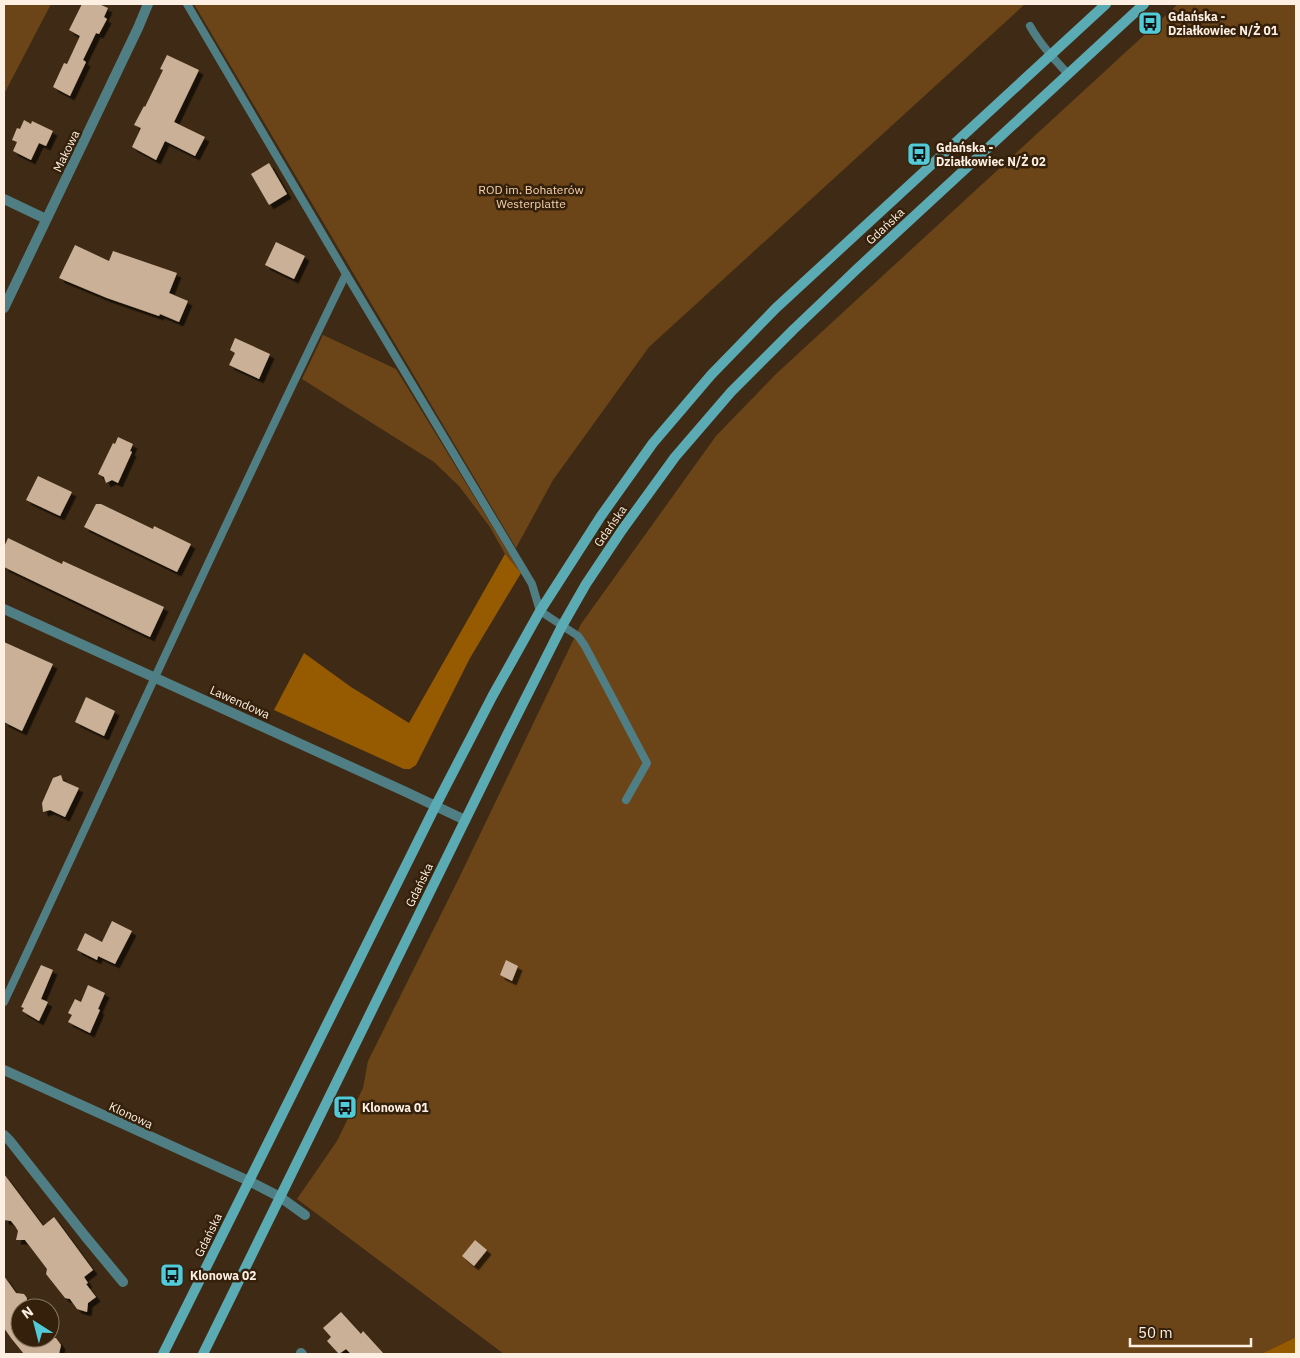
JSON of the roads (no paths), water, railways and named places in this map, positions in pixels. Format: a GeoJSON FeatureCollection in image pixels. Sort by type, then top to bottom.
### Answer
{"type":"FeatureCollection","features":[{"type":"Feature","properties":{"kind":"main road","name":"Gdańska"},"geometry":{"type":"LineString","coordinates":[[163,1354],[493,695],[540,611],[601,516],[653,443],[711,375],[783,302],[1106,4]]}},
{"type":"Feature","properties":{"kind":"main road","name":"Gdańska"},"geometry":{"type":"LineString","coordinates":[[203,1354],[562,626],[586,584],[638,508],[675,457],[732,392],[858,268],[1144,4]]}},
{"type":"Feature","properties":{"kind":"street","name":"Makowa"},"geometry":{"type":"LineString","coordinates":[[4,308],[148,4]]}},
{"type":"Feature","properties":{"kind":"street"},"geometry":{"type":"LineString","coordinates":[[4,199],[46,219]]}},
{"type":"Feature","properties":{"kind":"street","name":"Lawendowa"},"geometry":{"type":"LineString","coordinates":[[4,609],[465,820]]}},
{"type":"Feature","properties":{"kind":"street","name":"Klonowa"},"geometry":{"type":"LineString","coordinates":[[4,1070],[249,1181]]}},
{"type":"Feature","properties":{"kind":"street"},"geometry":{"type":"LineString","coordinates":[[4,1135],[124,1282]]}},
{"type":"Feature","properties":{"kind":"street"},"geometry":{"type":"LineString","coordinates":[[249,1181],[280,1197],[305,1215]]}},
{"type":"Feature","properties":{"kind":"lane"},"geometry":{"type":"LineString","coordinates":[[186,4],[532,584],[540,611],[578,636],[585,646],[647,763],[626,800]]}},
{"type":"Feature","properties":{"kind":"lane"},"geometry":{"type":"LineString","coordinates":[[1030,26],[1050,55],[1068,74]]}},
{"type":"Feature","properties":{"kind":"lane"},"geometry":{"type":"LineString","coordinates":[[4,1002],[156,678],[267,435],[346,274]]}},
{"type":"Feature","properties":{"kind":"place","name":"Gdańska - Działkowiec N/Ż 01"},"geometry":{"type":"Point","coordinates":[1150,23]}},
{"type":"Feature","properties":{"kind":"place","name":"Gdańska - Działkowiec N/Ż 02"},"geometry":{"type":"Point","coordinates":[919,154]}},
{"type":"Feature","properties":{"kind":"place","name":"Klonowa 01"},"geometry":{"type":"Point","coordinates":[345,1107]}},
{"type":"Feature","properties":{"kind":"place","name":"Klonowa 02"},"geometry":{"type":"Point","coordinates":[172,1275]}},
{"type":"Feature","properties":{"kind":"park label","name":"ROD im. Bohaterów Westerplatte"},"geometry":{"type":"Point","coordinates":[531,196]}}]}
